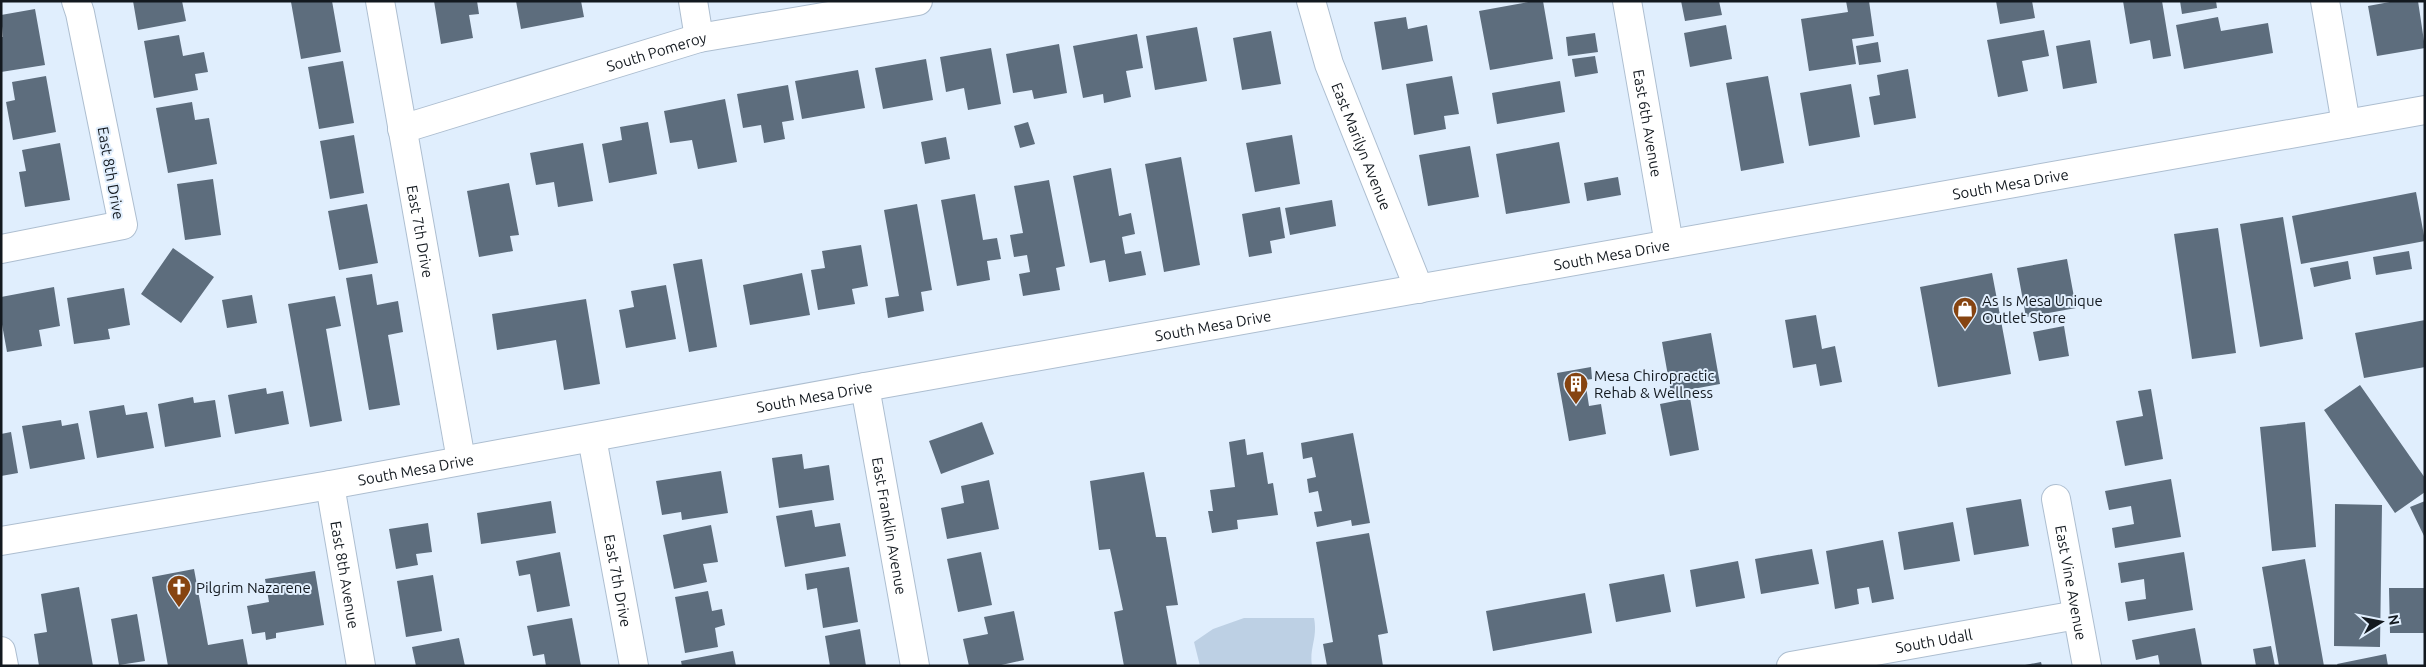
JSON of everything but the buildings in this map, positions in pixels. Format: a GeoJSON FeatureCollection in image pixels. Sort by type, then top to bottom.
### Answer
{"type":"FeatureCollection","features":[{"type":"Feature","properties":{"kind":"street","name":"East 8th Drive"},"geometry":{"type":"LineString","coordinates":[[1,249],[123,225],[76,1]]}},
{"type":"Feature","properties":{"kind":"street","name":"East 7th Drive"},"geometry":{"type":"LineString","coordinates":[[380,1],[461,460]]}},
{"type":"Feature","properties":{"kind":"street"},"geometry":{"type":"LineString","coordinates":[[693,1],[699,38]]}},
{"type":"Feature","properties":{"kind":"street","name":"South Pomeroy"},"geometry":{"type":"LineString","coordinates":[[402,130],[699,38],[918,1]]}},
{"type":"Feature","properties":{"kind":"street","name":"East Marilyn Avenue"},"geometry":{"type":"LineString","coordinates":[[1311,1],[1329,64],[1418,288]]}},
{"type":"Feature","properties":{"kind":"street","name":"East 6th Avenue"},"geometry":{"type":"LineString","coordinates":[[1627,1],[1669,244]]}},
{"type":"Feature","properties":{"kind":"street"},"geometry":{"type":"LineString","coordinates":[[2325,1],[2346,124]]}},
{"type":"Feature","properties":{"kind":"street","name":"South Mesa Drive"},"geometry":{"type":"LineString","coordinates":[[1,540],[330,485],[1418,288],[2425,110]]}},
{"type":"Feature","properties":{"kind":"street","name":"East Franklin Avenue"},"geometry":{"type":"LineString","coordinates":[[865,387],[915,666]]}},
{"type":"Feature","properties":{"kind":"street","name":"East 7th Drive"},"geometry":{"type":"LineString","coordinates":[[592,438],[634,666]]}},
{"type":"Feature","properties":{"kind":"street","name":"East 8th Avenue"},"geometry":{"type":"LineString","coordinates":[[330,485],[361,666]]}},
{"type":"Feature","properties":{"kind":"street","name":"East Vine Avenue"},"geometry":{"type":"LineString","coordinates":[[2056,499],[2087,666]]}},
{"type":"Feature","properties":{"kind":"street","name":"South Udall"},"geometry":{"type":"LineString","coordinates":[[1791,666],[2077,615]]}},
{"type":"Feature","properties":{"kind":"street"},"geometry":{"type":"LineString","coordinates":[[1,651],[4,666]]}},
{"type":"Feature","properties":{"kind":"shaded area"},"geometry":{"type":"Polygon","coordinates":[[[1244,618],[1314,618],[1315,631],[1311,660],[1312,666],[1200,666],[1194,642],[1213,629],[1244,618]]]}},
{"type":"Feature","properties":{"kind":"place","name":"As Is Mesa Unique Outlet Store"},"geometry":{"type":"Point","coordinates":[1965,330]}},
{"type":"Feature","properties":{"kind":"place","name":"Mesa Chiropractic Rehab & Wellness"},"geometry":{"type":"Point","coordinates":[1576,405]}},
{"type":"Feature","properties":{"kind":"place","name":"Pilgrim Nazarene"},"geometry":{"type":"Point","coordinates":[179,608]}}]}
